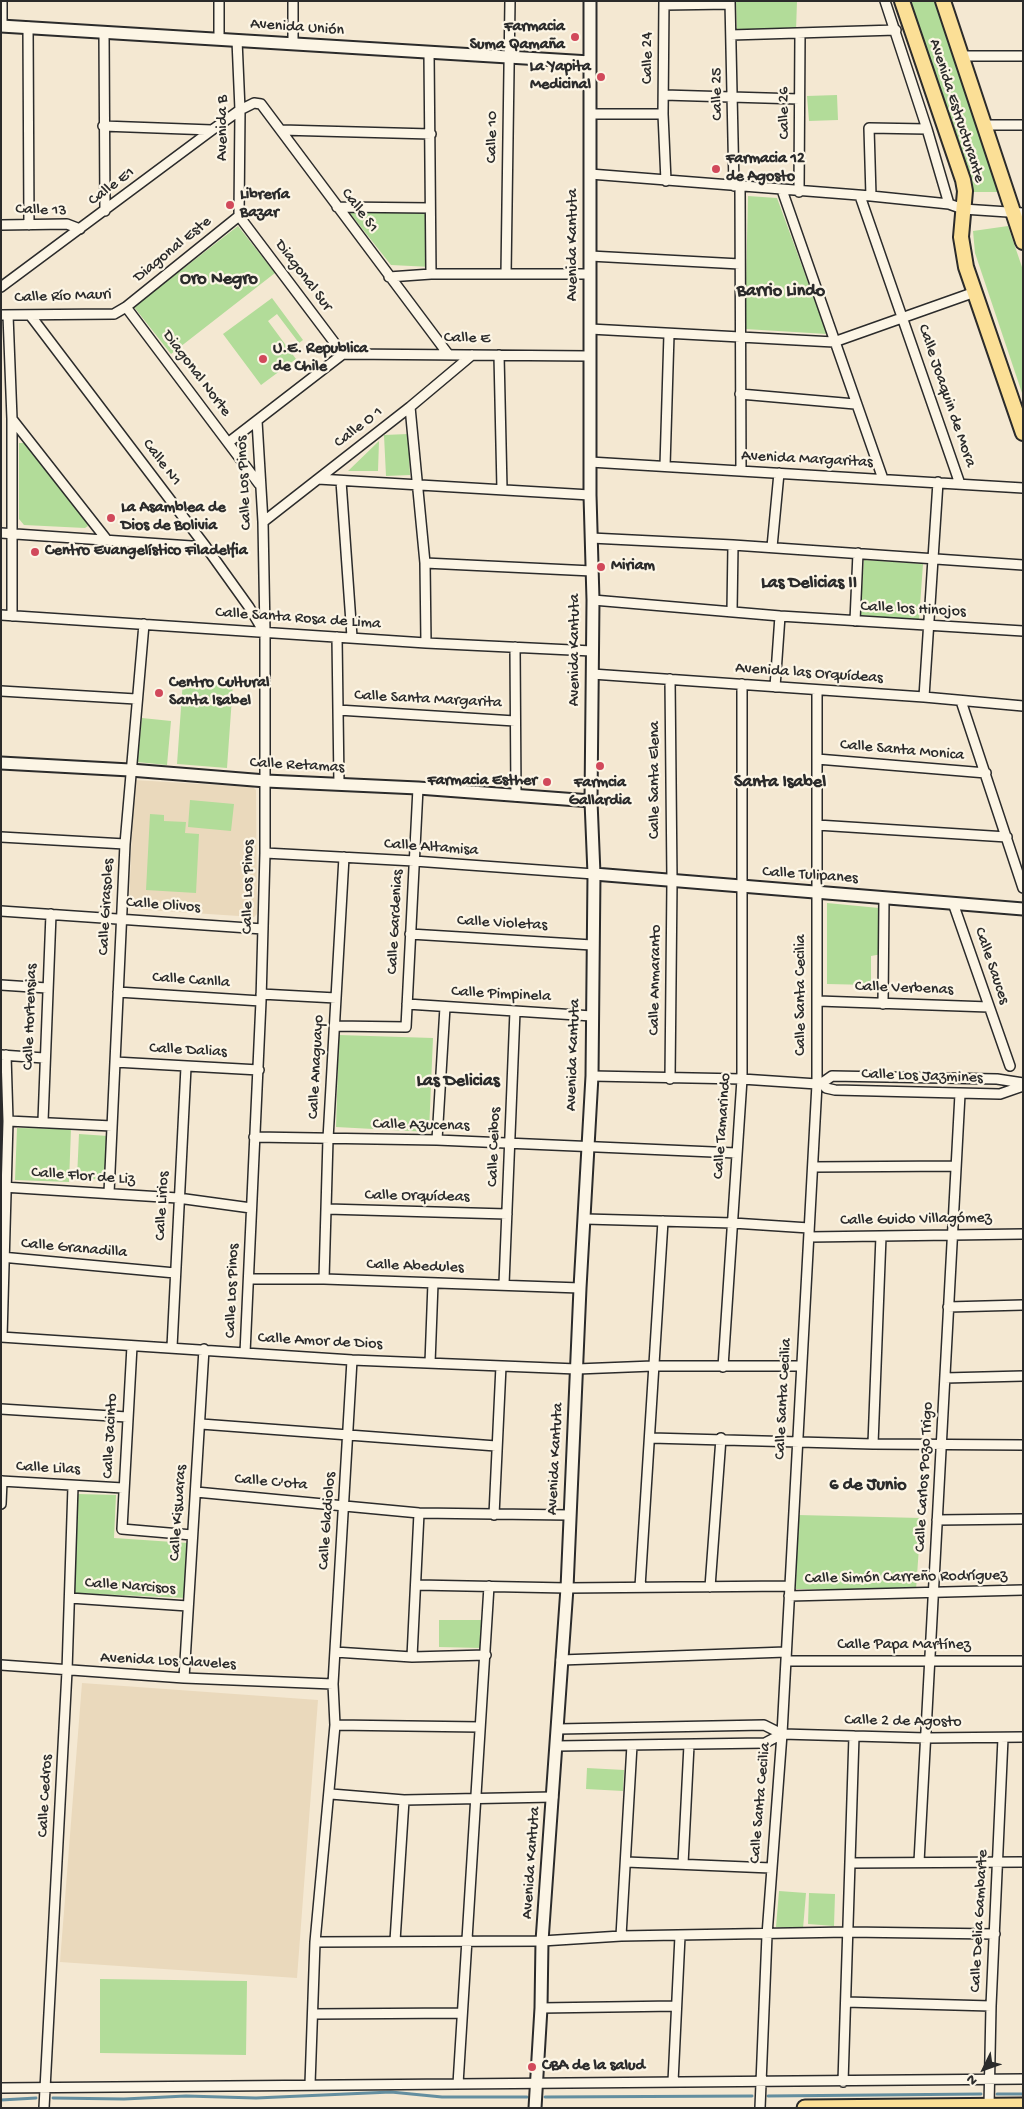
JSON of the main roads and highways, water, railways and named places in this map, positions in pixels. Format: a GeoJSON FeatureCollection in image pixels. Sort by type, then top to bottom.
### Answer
{"type":"FeatureCollection","features":[{"type":"Feature","properties":{"kind":"highway"},"geometry":{"type":"LineString","coordinates":[[806,2108],[1023,2106]]}},
{"type":"Feature","properties":{"kind":"main road","name":"Avenida Estructurante"},"geometry":{"type":"LineString","coordinates":[[902,1],[963,180],[965,191],[961,237],[966,266],[1023,433]]}},
{"type":"Feature","properties":{"kind":"main road","name":"Avenida Estructurante"},"geometry":{"type":"LineString","coordinates":[[943,1],[984,125],[1018,213],[1023,242]]}},
{"type":"Feature","properties":{"kind":"waterway"},"geometry":{"type":"LineString","coordinates":[[53,2098],[124,2099],[186,2096],[256,2098],[391,2092],[442,2097],[527,2097]]}},
{"type":"Feature","properties":{"kind":"waterway"},"geometry":{"type":"LineString","coordinates":[[768,2096],[981,2094]]}},
{"type":"Feature","properties":{"kind":"waterway"},"geometry":{"type":"LineString","coordinates":[[997,2094],[1023,2094]]}},
{"type":"Feature","properties":{"kind":"waterway"},"geometry":{"type":"LineString","coordinates":[[545,2097],[752,2096]]}},
{"type":"Feature","properties":{"kind":"waterway"},"geometry":{"type":"LineString","coordinates":[[1,2100],[36,2098]]}},
{"type":"Feature","properties":{"kind":"place","name":"Farmacia Suma Qamaña"},"geometry":{"type":"Point","coordinates":[575,37]}},
{"type":"Feature","properties":{"kind":"place","name":"La Yapita Medicinal"},"geometry":{"type":"Point","coordinates":[601,77]}},
{"type":"Feature","properties":{"kind":"place","name":"Farmacia 12 de Agosto"},"geometry":{"type":"Point","coordinates":[716,169]}},
{"type":"Feature","properties":{"kind":"place","name":"Librería Bazar"},"geometry":{"type":"Point","coordinates":[230,205]}},
{"type":"Feature","properties":{"kind":"place","name":"U.E. Republica de Chile"},"geometry":{"type":"Point","coordinates":[263,359]}},
{"type":"Feature","properties":{"kind":"place","name":"La Asamblea de Dios de Bolivia"},"geometry":{"type":"Point","coordinates":[111,518]}},
{"type":"Feature","properties":{"kind":"place","name":"Centro Evangelístico Filadelfia"},"geometry":{"type":"Point","coordinates":[35,552]}},
{"type":"Feature","properties":{"kind":"place","name":"Miriam"},"geometry":{"type":"Point","coordinates":[601,567]}},
{"type":"Feature","properties":{"kind":"place","name":"Centro Cultural Santa Isabel"},"geometry":{"type":"Point","coordinates":[159,693]}},
{"type":"Feature","properties":{"kind":"place","name":"Farmcia Gallardia"},"geometry":{"type":"Point","coordinates":[600,766]}},
{"type":"Feature","properties":{"kind":"place","name":"Farmacia Esther"},"geometry":{"type":"Point","coordinates":[547,782]}},
{"type":"Feature","properties":{"kind":"place","name":"CBA de la salud"},"geometry":{"type":"Point","coordinates":[532,2067]}},
{"type":"Feature","properties":{"kind":"district","name":"Oro Negro"},"geometry":{"type":"Point","coordinates":[219,280]}},
{"type":"Feature","properties":{"kind":"district","name":"Barrio Lindo"},"geometry":{"type":"Point","coordinates":[781,292]}},
{"type":"Feature","properties":{"kind":"district","name":"Las Delicias II"},"geometry":{"type":"Point","coordinates":[809,584]}},
{"type":"Feature","properties":{"kind":"district","name":"Santa Isabel"},"geometry":{"type":"Point","coordinates":[780,783]}},
{"type":"Feature","properties":{"kind":"district","name":"Las Delicias"},"geometry":{"type":"Point","coordinates":[458,1082]}},
{"type":"Feature","properties":{"kind":"district","name":"6 de Junio"},"geometry":{"type":"Point","coordinates":[868,1486]}}]}
